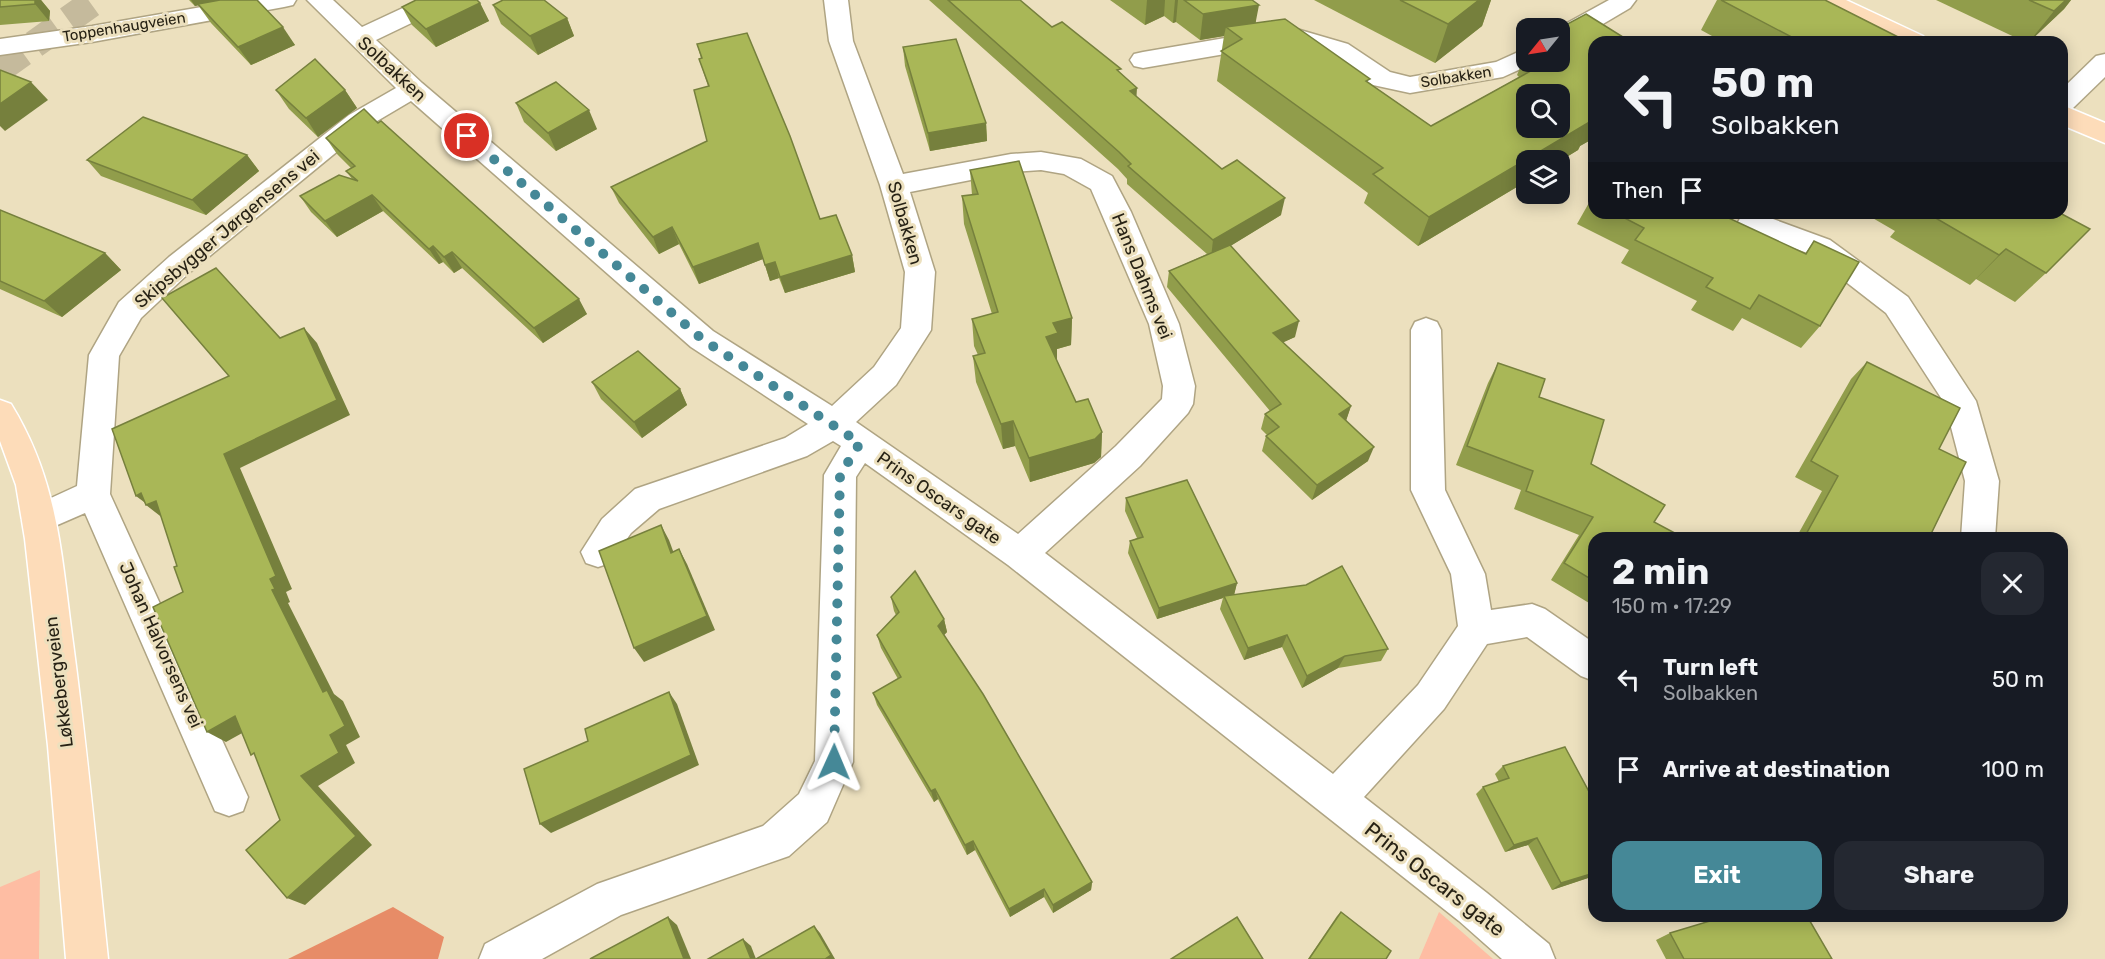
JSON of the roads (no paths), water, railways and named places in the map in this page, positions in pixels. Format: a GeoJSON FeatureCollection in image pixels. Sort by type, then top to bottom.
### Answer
{"type":"FeatureCollection","features":[{"type":"Feature","properties":{"kind":"main road"},"geometry":{"type":"LineString","coordinates":[[1827,0],[1902,36]]}},
{"type":"Feature","properties":{"kind":"main road"},"geometry":{"type":"LineString","coordinates":[[2068,117],[2105,134]]}},
{"type":"Feature","properties":{"kind":"main road","name":"Løkkebergveien"},"geometry":{"type":"LineString","coordinates":[[0,413],[10,428],[25,465],[39,519],[61,686],[87,959]]}},
{"type":"Feature","properties":{"kind":"street","name":"Toppenhaugveien"},"geometry":{"type":"LineString","coordinates":[[0,46],[92,34],[284,0]]}},
{"type":"Feature","properties":{"kind":"street","name":"Solbakken"},"geometry":{"type":"LineString","coordinates":[[319,0],[413,89],[702,339],[847,434]]}},
{"type":"Feature","properties":{"kind":"street"},"geometry":{"type":"LineString","coordinates":[[358,38],[441,0]]}},
{"type":"Feature","properties":{"kind":"street","name":"Solbakken"},"geometry":{"type":"LineString","coordinates":[[598,552],[613,528],[627,513],[647,499],[796,447],[847,434],[916,330],[920,272],[894,185],[841,41],[836,0]]}},
{"type":"Feature","properties":{"kind":"street"},"geometry":{"type":"LineString","coordinates":[[1570,32],[1624,0]]}},
{"type":"Feature","properties":{"kind":"street","name":"Solbakken"},"geometry":{"type":"LineString","coordinates":[[1143,60],[1266,39],[1300,38],[1339,50],[1382,79],[1410,85],[1503,69],[1516,62]]}},
{"type":"Feature","properties":{"kind":"street"},"geometry":{"type":"LineString","coordinates":[[2068,98],[2105,62]]}},
{"type":"Feature","properties":{"kind":"street","name":"Skipsbygger Jørgensens vei"},"geometry":{"type":"LineString","coordinates":[[93,494],[104,356],[130,310],[179,266],[358,122],[413,89]]}},
{"type":"Feature","properties":{"kind":"street","name":"Hans Dahms vei"},"geometry":{"type":"LineString","coordinates":[[894,185],[941,174],[1011,163],[1041,161],[1071,166],[1102,183],[1117,212],[1164,324],[1179,386],[1178,404],[1128,456],[1020,554]]}},
{"type":"Feature","properties":{"kind":"street"},"geometry":{"type":"LineString","coordinates":[[1752,222],[1820,248],[1897,305],[1960,400],[1982,481],[1978,532]]}},
{"type":"Feature","properties":{"kind":"street"},"geometry":{"type":"LineString","coordinates":[[1335,800],[1431,697],[1476,629],[1468,574],[1428,490],[1426,330]]}},
{"type":"Feature","properties":{"kind":"street","name":"Prins Oscars gate"},"geometry":{"type":"LineString","coordinates":[[500,959],[611,898],[775,842],[813,808],[834,762],[840,475],[847,434],[1020,554],[1473,907],[1534,959]]}},
{"type":"Feature","properties":{"kind":"street"},"geometry":{"type":"LineString","coordinates":[[39,519],[93,494]]}},
{"type":"Feature","properties":{"kind":"street","name":"Johan Halvorsens vei"},"geometry":{"type":"LineString","coordinates":[[93,494],[229,797]]}},
{"type":"Feature","properties":{"kind":"street"},"geometry":{"type":"LineString","coordinates":[[1476,629],[1532,620],[1588,660]]}},
{"type":"Feature","properties":{"kind":"tunnel"},"geometry":{"type":"LineString","coordinates":[[0,69],[96,0]]}}]}
